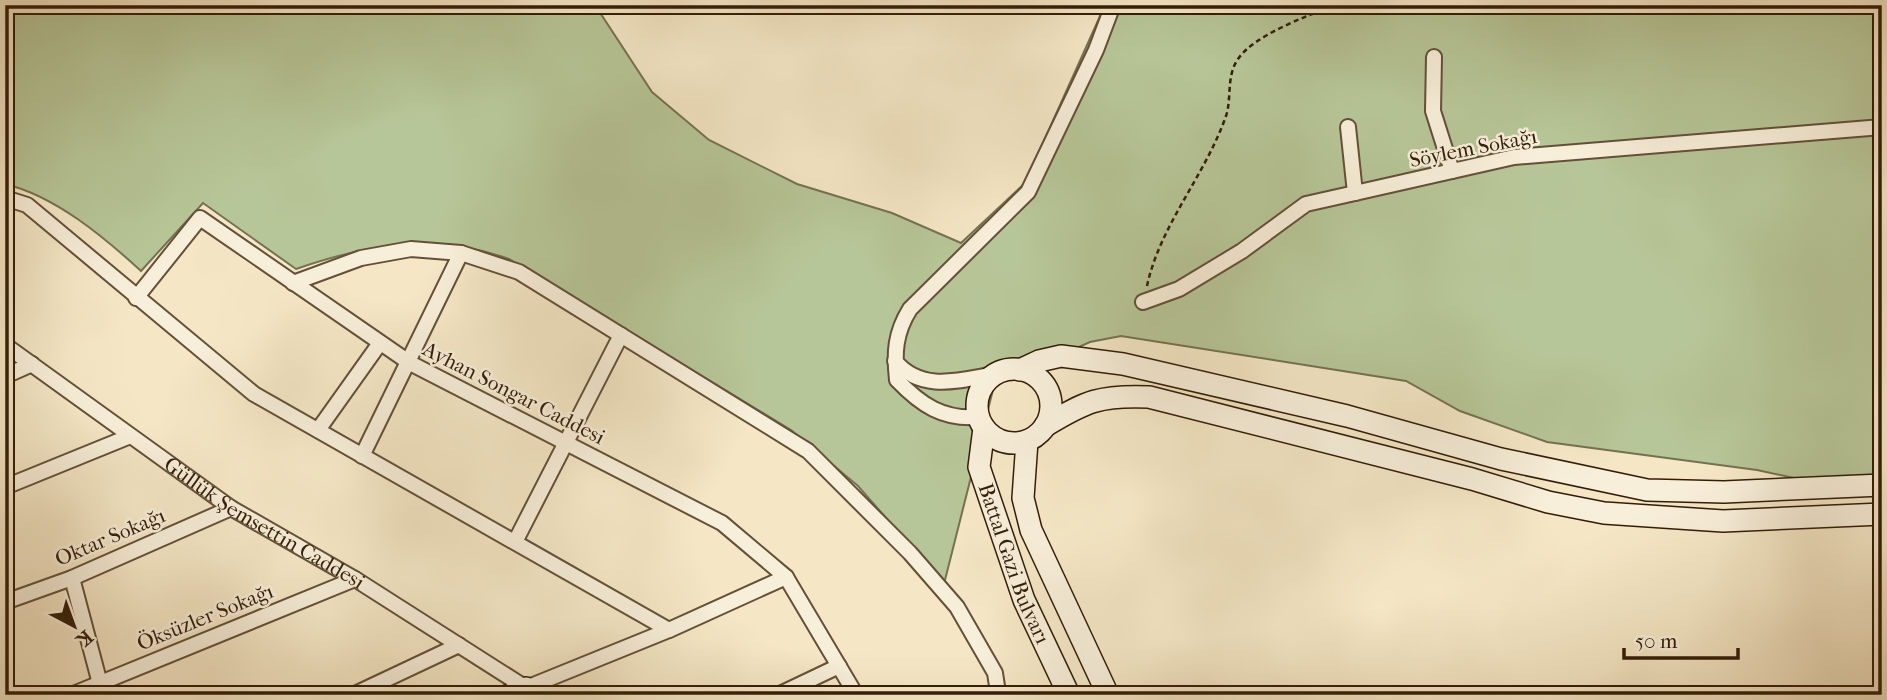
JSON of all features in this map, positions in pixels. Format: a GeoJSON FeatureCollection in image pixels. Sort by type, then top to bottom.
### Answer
{"type":"FeatureCollection","features":[{"type":"Feature","properties":{"kind":"street"},"geometry":{"type":"LineString","coordinates":[[1113,5],[1096,50],[1028,191],[910,309],[899,327],[895,361],[897,380],[922,403],[939,414],[981,422],[1003,442],[1027,441],[1045,426],[1083,403],[1114,396],[1149,397],[1472,479],[1548,502],[1604,513],[1723,521],[1882,514]]}},
{"type":"Feature","properties":{"kind":"street"},"geometry":{"type":"LineString","coordinates":[[1434,57],[1433,111],[1452,171]]}},
{"type":"Feature","properties":{"kind":"street"},"geometry":{"type":"LineString","coordinates":[[1348,127],[1355,193]]}},
{"type":"Feature","properties":{"kind":"street","name":"Söylem Sokağı"},"geometry":{"type":"LineString","coordinates":[[1143,302],[1179,289],[1242,251],[1306,204],[1514,157],[1882,127]]}},
{"type":"Feature","properties":{"kind":"street"},"geometry":{"type":"LineString","coordinates":[[5,198],[27,205],[254,394],[516,540],[669,630]]}},
{"type":"Feature","properties":{"kind":"street","name":"Ayhan Songar Caddesi"},"geometry":{"type":"LineString","coordinates":[[136,298],[200,218],[410,363],[722,523],[786,577],[856,695]]}},
{"type":"Feature","properties":{"kind":"street"},"geometry":{"type":"LineString","coordinates":[[293,282],[373,256],[411,249],[461,253],[519,272],[808,451],[861,501],[957,607],[995,673],[993,695]]}},
{"type":"Feature","properties":{"kind":"street"},"geometry":{"type":"LineString","coordinates":[[362,456],[410,363],[461,253]]}},
{"type":"Feature","properties":{"kind":"street"},"geometry":{"type":"LineString","coordinates":[[516,540],[621,335]]}},
{"type":"Feature","properties":{"kind":"street"},"geometry":{"type":"LineString","coordinates":[[318,430],[380,343]]}},
{"type":"Feature","properties":{"kind":"street","name":"Güllük Şemsettin Caddesi"},"geometry":{"type":"LineString","coordinates":[[5,345],[231,508],[355,579],[459,645],[521,692]]}},
{"type":"Feature","properties":{"kind":"street"},"geometry":{"type":"LineString","coordinates":[[895,361],[904,372],[935,383],[1020,370],[1039,361],[1061,356],[1110,362],[1347,416],[1501,459],[1647,489],[1724,492],[1882,485]]}},
{"type":"Feature","properties":{"kind":"street"},"geometry":{"type":"LineString","coordinates":[[5,376],[32,364]]}},
{"type":"Feature","properties":{"kind":"street"},"geometry":{"type":"LineString","coordinates":[[1020,370],[1042,381],[1048,392],[1051,404],[1045,426]]}},
{"type":"Feature","properties":{"kind":"street"},"geometry":{"type":"LineString","coordinates":[[981,422],[980,392],[996,374]]}},
{"type":"Feature","properties":{"kind":"street","name":"Battal Gazi Bulvarı"},"geometry":{"type":"LineString","coordinates":[[981,422],[979,467],[983,480],[1024,600],[1069,695]]}},
{"type":"Feature","properties":{"kind":"street"},"geometry":{"type":"LineString","coordinates":[[5,487],[128,436]]}},
{"type":"Feature","properties":{"kind":"street","name":"Battal Gazi Bulvarı"},"geometry":{"type":"LineString","coordinates":[[1027,441],[1023,498],[1031,530],[1108,695]]}},
{"type":"Feature","properties":{"kind":"street","name":"Oktar Sokağı"},"geometry":{"type":"LineString","coordinates":[[5,602],[72,578],[231,508]]}},
{"type":"Feature","properties":{"kind":"street"},"geometry":{"type":"LineString","coordinates":[[521,692],[786,577]]}},
{"type":"Feature","properties":{"kind":"street"},"geometry":{"type":"LineString","coordinates":[[72,578],[101,688]]}},
{"type":"Feature","properties":{"kind":"street","name":"Öksüzler Sokağı"},"geometry":{"type":"LineString","coordinates":[[71,695],[101,688],[355,579]]}},
{"type":"Feature","properties":{"kind":"street"},"geometry":{"type":"LineString","coordinates":[[353,695],[388,688],[459,645]]}},
{"type":"Feature","properties":{"kind":"street"},"geometry":{"type":"LineString","coordinates":[[778,695],[839,666]]}},
{"type":"Feature","properties":{"kind":"path"},"geometry":{"type":"LineString","coordinates":[[1143,302],[1152,264],[1169,227],[1192,190],[1226,115],[1233,69],[1238,59],[1274,33],[1336,5]]}},
{"type":"Feature","properties":{"kind":"green space"},"geometry":{"type":"Polygon","coordinates":[[[5,5],[595,5],[652,92],[709,140],[797,184],[892,213],[961,243],[1025,183],[1105,5],[1882,5],[1882,497],[1757,470],[1547,442],[1460,411],[1406,381],[1121,336],[1090,342],[1063,354],[998,370],[944,584],[858,486],[791,430],[509,259],[455,246],[402,244],[349,253],[296,269],[203,203],[141,271],[78,219],[42,198],[5,184],[5,5]]]}}]}
